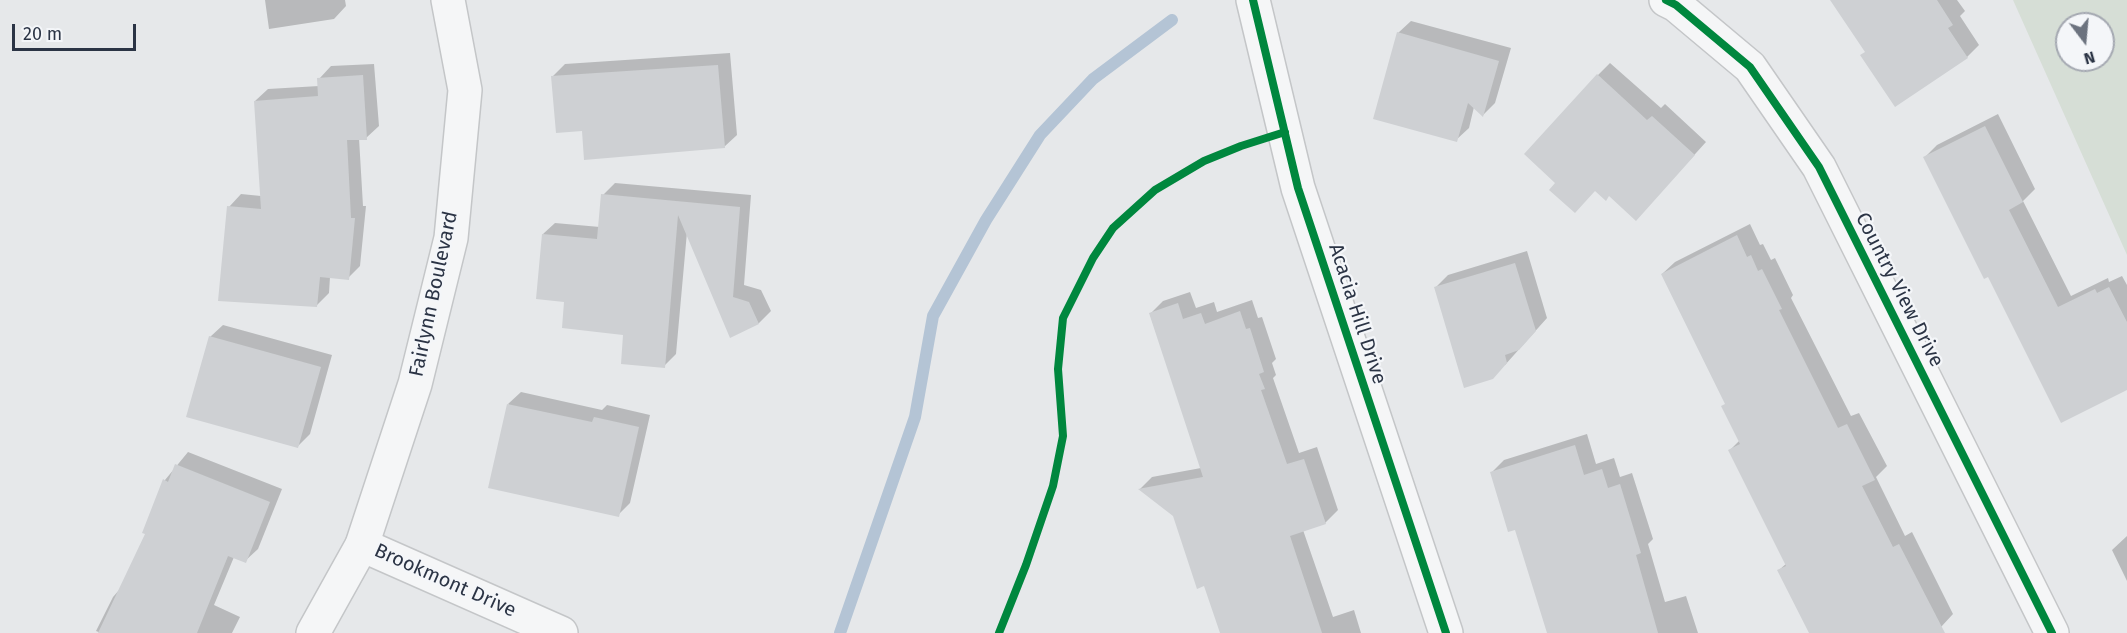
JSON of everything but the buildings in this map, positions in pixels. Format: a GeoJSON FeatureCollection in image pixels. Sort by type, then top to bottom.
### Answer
{"type":"FeatureCollection","features":[{"type":"Feature","properties":{"kind":"street","name":"Fairlynn Boulevard"},"geometry":{"type":"LineString","coordinates":[[313,633],[362,544],[415,384],[451,238],[465,90],[448,0]]}},
{"type":"Feature","properties":{"kind":"street","name":"Acacia Hill Drive"},"geometry":{"type":"LineString","coordinates":[[1253,0],[1298,188],[1446,633]]}},
{"type":"Feature","properties":{"kind":"street","name":"Country View Drive"},"geometry":{"type":"LineString","coordinates":[[1666,0],[1676,5],[1750,67],[1819,167],[2052,633]]}},
{"type":"Feature","properties":{"kind":"street","name":"Brookmont Drive"},"geometry":{"type":"LineString","coordinates":[[362,544],[561,633]]}},
{"type":"Feature","properties":{"kind":"shaded area"},"geometry":{"type":"Polygon","coordinates":[[[2013,0],[2127,0],[2127,255],[2013,0]]]}},
{"type":"Feature","properties":{"kind":"waterway"},"geometry":{"type":"LineString","coordinates":[[840,633],[915,417],[933,316],[986,220],[1040,135],[1093,79],[1172,20]]}},
{"type":"Feature","properties":{"kind":"cycle path"},"geometry":{"type":"LineString","coordinates":[[1253,0],[1298,188],[1446,633]]}},
{"type":"Feature","properties":{"kind":"cycle path"},"geometry":{"type":"LineString","coordinates":[[1666,0],[1676,5],[1750,67],[1819,167],[2052,633]]}},
{"type":"Feature","properties":{"kind":"cycle path"},"geometry":{"type":"LineString","coordinates":[[999,633],[1026,565],[1053,486],[1063,436],[1058,369],[1063,318],[1093,258],[1113,228],[1155,190],[1204,161],[1285,132]]}}]}
